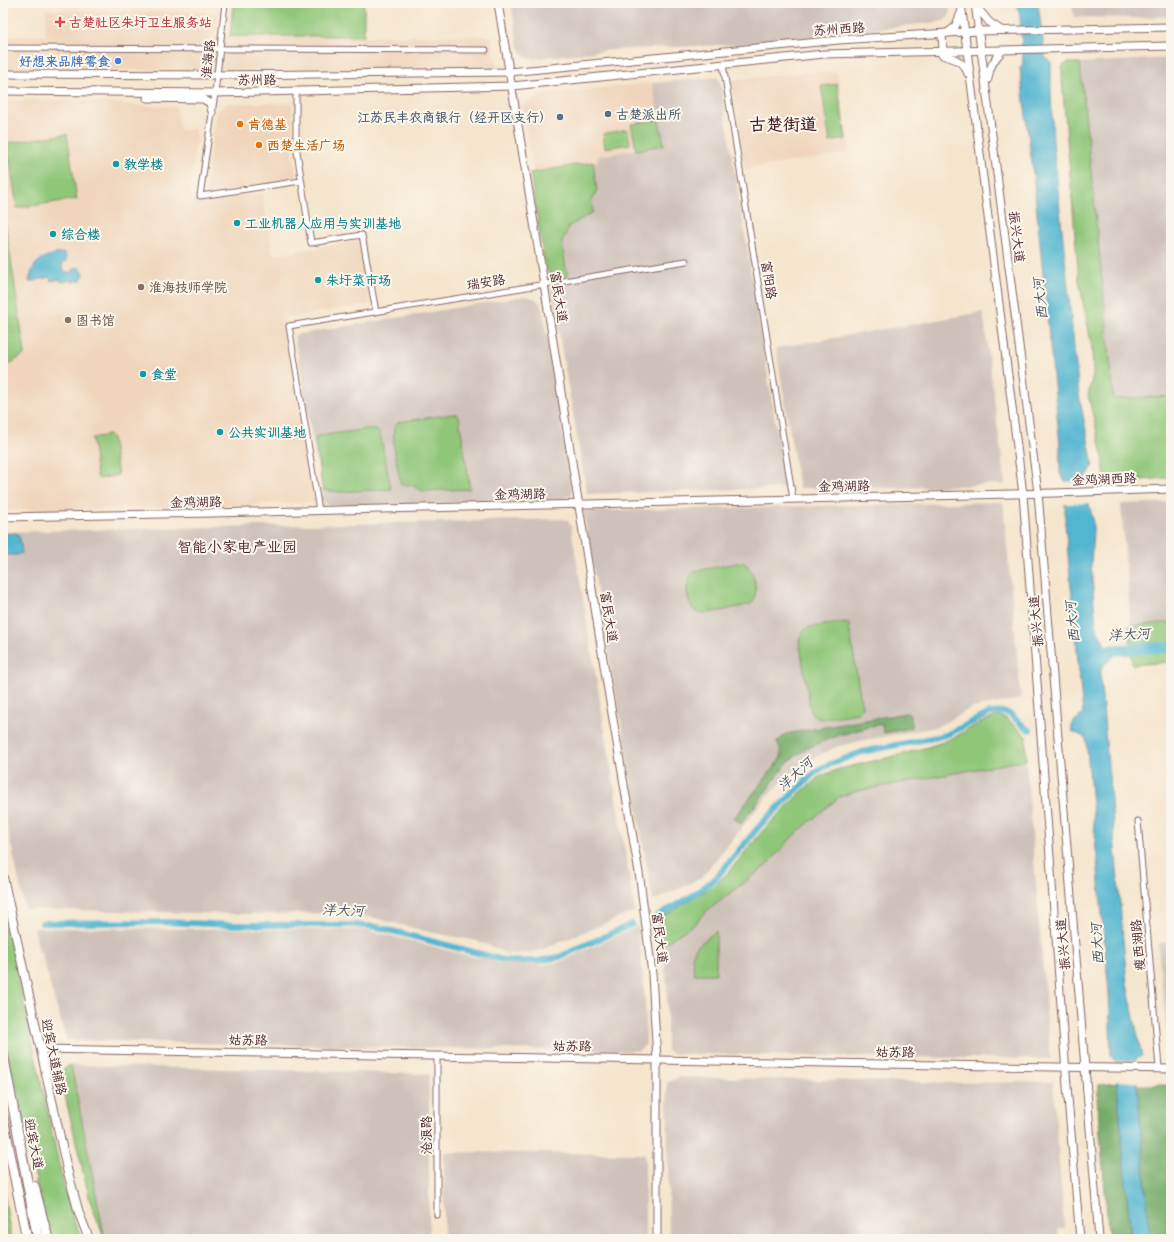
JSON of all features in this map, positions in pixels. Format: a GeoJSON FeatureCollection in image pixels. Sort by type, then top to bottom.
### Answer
{"type":"FeatureCollection","features":[{"type":"Feature","properties":{"kind":"highway","name":"迎宾大道"},"geometry":{"type":"LineString","coordinates":[[3,1054],[38,1239]]}},
{"type":"Feature","properties":{"kind":"highway"},"geometry":{"type":"LineString","coordinates":[[6,1068],[48,1239]]}},
{"type":"Feature","properties":{"kind":"highway","name":"迎宾大道"},"geometry":{"type":"LineString","coordinates":[[3,1118],[27,1239]]}},
{"type":"Feature","properties":{"kind":"highway"},"geometry":{"type":"LineString","coordinates":[[19,1193],[24,1239]]}},
{"type":"Feature","properties":{"kind":"main road","name":"富民大道"},"geometry":{"type":"LineString","coordinates":[[498,3],[606,678],[640,879],[652,974],[657,1060],[657,1239]]}},
{"type":"Feature","properties":{"kind":"main road","name":"振兴大道"},"geometry":{"type":"LineString","coordinates":[[961,3],[1023,494],[1080,1239]]}},
{"type":"Feature","properties":{"kind":"main road","name":"振兴大道"},"geometry":{"type":"LineString","coordinates":[[975,4],[1038,493],[1099,1239]]}},
{"type":"Feature","properties":{"kind":"main road"},"geometry":{"type":"LineString","coordinates":[[975,4],[989,22],[1005,30]]}},
{"type":"Feature","properties":{"kind":"main road"},"geometry":{"type":"LineString","coordinates":[[943,52],[944,34],[956,27],[962,11]]}},
{"type":"Feature","properties":{"kind":"main road","name":"苏州西路"},"geometry":{"type":"LineString","coordinates":[[509,72],[838,40],[979,31],[1171,27]]}},
{"type":"Feature","properties":{"kind":"main road","name":"苏州西路"},"geometry":{"type":"LineString","coordinates":[[512,86],[824,54],[967,52],[1171,46]]}},
{"type":"Feature","properties":{"kind":"main road"},"geometry":{"type":"LineString","coordinates":[[987,93],[988,72],[996,57],[1005,50]]}},
{"type":"Feature","properties":{"kind":"main road"},"geometry":{"type":"LineString","coordinates":[[930,52],[953,58],[960,62],[966,70],[972,88]]}},
{"type":"Feature","properties":{"kind":"main road","name":"苏州路"},"geometry":{"type":"LineString","coordinates":[[3,74],[217,75],[509,72]]}},
{"type":"Feature","properties":{"kind":"main road","name":"苏州路"},"geometry":{"type":"LineString","coordinates":[[3,92],[215,93],[512,86]]}},
{"type":"Feature","properties":{"kind":"main road"},"geometry":{"type":"LineString","coordinates":[[111,92],[144,98],[203,99],[210,102],[212,112]]}},
{"type":"Feature","properties":{"kind":"main road","name":"金鸡湖西路"},"geometry":{"type":"LineString","coordinates":[[1038,493],[1171,489]]}},
{"type":"Feature","properties":{"kind":"main road","name":"金鸡湖路"},"geometry":{"type":"LineString","coordinates":[[3,517],[319,511],[1038,493]]}},
{"type":"Feature","properties":{"kind":"main road","name":"迎宾大道辅路"},"geometry":{"type":"LineString","coordinates":[[3,877],[72,1191],[89,1239]]}},
{"type":"Feature","properties":{"kind":"main road","name":"姑苏路"},"geometry":{"type":"LineString","coordinates":[[41,1049],[1160,1068]]}},
{"type":"Feature","properties":{"kind":"main road"},"geometry":{"type":"LineString","coordinates":[[1160,1068],[1171,1069]]}},
{"type":"Feature","properties":{"kind":"street","name":"淮海路"},"geometry":{"type":"LineString","coordinates":[[225,3],[215,93],[200,196],[301,181]]}},
{"type":"Feature","properties":{"kind":"street"},"geometry":{"type":"LineString","coordinates":[[3,48],[486,50]]}},
{"type":"Feature","properties":{"kind":"street","name":"富阳路"},"geometry":{"type":"LineString","coordinates":[[723,65],[792,499]]}},
{"type":"Feature","properties":{"kind":"street"},"geometry":{"type":"LineString","coordinates":[[296,92],[296,145],[311,243],[362,235],[376,312]]}},
{"type":"Feature","properties":{"kind":"street","name":"瑞安路"},"geometry":{"type":"LineString","coordinates":[[319,511],[289,326],[686,261]]}},
{"type":"Feature","properties":{"kind":"street","name":"瘦西湖路"},"geometry":{"type":"LineString","coordinates":[[1138,821],[1160,1068]]}},
{"type":"Feature","properties":{"kind":"street","name":"沧浪路"},"geometry":{"type":"LineString","coordinates":[[437,1055],[437,1215]]}},
{"type":"Feature","properties":{"kind":"shaded area"},"geometry":{"type":"Polygon","coordinates":[[[511,3],[949,3],[950,15],[944,21],[764,43],[611,50],[529,59],[522,53],[518,43],[511,3]]]}},
{"type":"Feature","properties":{"kind":"shaded area"},"geometry":{"type":"Polygon","coordinates":[[[1072,3],[1171,3],[1171,16],[1137,18],[1074,17],[1072,3]]]}},
{"type":"Feature","properties":{"kind":"shaded area"},"geometry":{"type":"Polygon","coordinates":[[[46,10],[218,13],[216,36],[492,36],[497,67],[488,70],[3,70],[3,36],[46,36],[46,10]]]}},
{"type":"Feature","properties":{"kind":"shaded area"},"geometry":{"type":"Polygon","coordinates":[[[1171,58],[1171,396],[1114,399],[1080,63],[1171,58]]]}},
{"type":"Feature","properties":{"kind":"shaded area"},"geometry":{"type":"Polygon","coordinates":[[[812,72],[837,72],[850,153],[745,169],[731,80],[812,72]]]}},
{"type":"Feature","properties":{"kind":"shaded area"},"geometry":{"type":"Polygon","coordinates":[[[717,77],[720,81],[786,488],[587,494],[552,295],[545,267],[530,173],[596,162],[599,156],[664,145],[652,83],[717,77]]]}},
{"type":"Feature","properties":{"kind":"shaded area"},"geometry":{"type":"Polygon","coordinates":[[[652,83],[664,145],[599,156],[597,162],[533,172],[523,106],[527,105],[531,100],[537,98],[537,95],[652,83]]]}},
{"type":"Feature","properties":{"kind":"shaded area","name":"淮海技师学院"},"geometry":{"type":"Polygon","coordinates":[[[3,100],[86,100],[147,106],[176,107],[180,131],[195,128],[197,137],[190,191],[190,195],[196,201],[207,201],[262,193],[273,255],[359,241],[370,304],[284,318],[314,503],[3,511],[3,100]]]}},
{"type":"Feature","properties":{"kind":"shaded area","name":"西楚生活广场"},"geometry":{"type":"Polygon","coordinates":[[[228,103],[292,103],[293,154],[296,175],[294,179],[204,194],[216,116],[219,109],[228,103]]]}},
{"type":"Feature","properties":{"kind":"shaded area"},"geometry":{"type":"Polygon","coordinates":[[[525,296],[536,299],[540,303],[543,311],[572,492],[571,495],[560,501],[330,506],[324,502],[294,335],[525,296]]]}},
{"type":"Feature","properties":{"kind":"shaded area"},"geometry":{"type":"Polygon","coordinates":[[[983,312],[1005,484],[900,488],[799,488],[776,348],[983,312]]]}},
{"type":"Feature","properties":{"kind":"shaded area"},"geometry":{"type":"Polygon","coordinates":[[[1003,502],[1021,699],[971,708],[937,727],[860,741],[836,747],[801,764],[769,794],[701,878],[653,901],[583,511],[1003,502]]]}},
{"type":"Feature","properties":{"kind":"shaded area"},"geometry":{"type":"Polygon","coordinates":[[[1171,502],[1171,622],[1131,625],[1121,504],[1171,502]]]}},
{"type":"Feature","properties":{"kind":"shaded area"},"geometry":{"type":"Polygon","coordinates":[[[568,520],[571,527],[635,911],[541,950],[511,954],[504,953],[477,941],[424,931],[375,918],[340,913],[240,914],[25,909],[3,807],[3,532],[568,520]]]}},
{"type":"Feature","properties":{"kind":"shaded area"},"geometry":{"type":"Polygon","coordinates":[[[1026,760],[1050,1059],[673,1054],[667,1051],[667,984],[662,945],[696,923],[703,914],[767,865],[794,835],[839,797],[857,791],[1026,760]]]}},
{"type":"Feature","properties":{"kind":"shaded area"},"geometry":{"type":"Polygon","coordinates":[[[638,926],[645,999],[646,1044],[637,1051],[66,1040],[41,952],[39,952],[34,928],[359,930],[371,931],[476,958],[487,958],[499,963],[543,965],[560,962],[638,926]]]}},
{"type":"Feature","properties":{"kind":"shaded area"},"geometry":{"type":"Polygon","coordinates":[[[1171,942],[1171,1058],[1169,1058],[1158,943],[1171,942]]]}},
{"type":"Feature","properties":{"kind":"shaded area"},"geometry":{"type":"Polygon","coordinates":[[[71,1065],[429,1074],[429,1239],[107,1239],[104,1235],[71,1065]]]}},
{"type":"Feature","properties":{"kind":"shaded area"},"geometry":{"type":"Polygon","coordinates":[[[679,1077],[955,1083],[1053,1082],[1064,1228],[1058,1229],[1059,1239],[669,1239],[667,1083],[679,1077]]]}},
{"type":"Feature","properties":{"kind":"shaded area"},"geometry":{"type":"Polygon","coordinates":[[[444,1152],[645,1154],[645,1239],[444,1239],[444,1152]]]}},
{"type":"Feature","properties":{"kind":"green space"},"geometry":{"type":"Polygon","coordinates":[[[233,3],[364,3],[364,36],[230,36],[233,3]]]}},
{"type":"Feature","properties":{"kind":"green space"},"geometry":{"type":"Polygon","coordinates":[[[1067,63],[1080,63],[1114,399],[1171,396],[1171,478],[1105,482],[1103,458],[1088,395],[1093,375],[1092,348],[1079,281],[1062,80],[1062,67],[1067,63]]]}},
{"type":"Feature","properties":{"kind":"green space"},"geometry":{"type":"Polygon","coordinates":[[[837,84],[846,139],[830,142],[821,86],[837,84]]]}},
{"type":"Feature","properties":{"kind":"green space"},"geometry":{"type":"Polygon","coordinates":[[[659,120],[664,145],[636,150],[631,124],[659,120]]]}},
{"type":"Feature","properties":{"kind":"green space"},"geometry":{"type":"Polygon","coordinates":[[[628,129],[630,144],[605,148],[603,134],[628,129]]]}},
{"type":"Feature","properties":{"kind":"green space"},"geometry":{"type":"Polygon","coordinates":[[[67,134],[77,199],[17,208],[7,143],[67,134]]]}},
{"type":"Feature","properties":{"kind":"green space"},"geometry":{"type":"Polygon","coordinates":[[[593,162],[597,190],[591,200],[593,212],[568,227],[562,242],[566,270],[569,275],[555,276],[550,274],[545,267],[530,173],[593,162]]]}},
{"type":"Feature","properties":{"kind":"green space"},"geometry":{"type":"Polygon","coordinates":[[[3,206],[25,354],[10,364],[3,366],[3,206]]]}},
{"type":"Feature","properties":{"kind":"green space"},"geometry":{"type":"Polygon","coordinates":[[[457,414],[459,417],[470,489],[423,491],[411,485],[401,485],[394,446],[394,432],[396,425],[399,422],[457,414]]]}},
{"type":"Feature","properties":{"kind":"green space"},"geometry":{"type":"Polygon","coordinates":[[[368,429],[377,430],[380,433],[391,489],[338,492],[323,490],[315,441],[317,436],[368,429]]]}},
{"type":"Feature","properties":{"kind":"green space"},"geometry":{"type":"Polygon","coordinates":[[[108,435],[112,437],[118,475],[99,479],[97,477],[92,438],[108,435]]]}},
{"type":"Feature","properties":{"kind":"green space"},"geometry":{"type":"Polygon","coordinates":[[[742,562],[750,569],[755,582],[756,588],[754,600],[751,604],[703,613],[694,610],[688,599],[687,593],[687,586],[692,574],[696,571],[742,562]]]}},
{"type":"Feature","properties":{"kind":"green space"},"geometry":{"type":"Polygon","coordinates":[[[846,622],[849,624],[862,707],[858,713],[821,719],[815,717],[811,712],[799,640],[803,631],[809,627],[846,622]]]}},
{"type":"Feature","properties":{"kind":"green space"},"geometry":{"type":"Polygon","coordinates":[[[1171,622],[1171,662],[1132,665],[1129,626],[1171,622]]]}},
{"type":"Feature","properties":{"kind":"green space"},"geometry":{"type":"Polygon","coordinates":[[[906,713],[909,714],[911,719],[911,728],[884,733],[881,724],[821,742],[798,754],[788,762],[741,824],[734,818],[781,758],[781,751],[777,742],[785,734],[906,713]]]}},
{"type":"Feature","properties":{"kind":"green space"},"geometry":{"type":"Polygon","coordinates":[[[999,716],[1006,718],[1026,736],[1026,760],[857,791],[839,797],[794,835],[767,865],[703,914],[696,923],[662,945],[658,920],[713,886],[727,874],[764,829],[800,793],[819,777],[836,770],[903,754],[943,742],[957,736],[977,724],[999,716]]]}},
{"type":"Feature","properties":{"kind":"green space"},"geometry":{"type":"Polygon","coordinates":[[[3,909],[65,1191],[75,1224],[82,1239],[48,1239],[18,1093],[10,1067],[3,1034],[3,909]]]}},
{"type":"Feature","properties":{"kind":"green space"},"geometry":{"type":"Polygon","coordinates":[[[716,931],[716,974],[694,974],[692,957],[696,947],[716,931]]]}},
{"type":"Feature","properties":{"kind":"green space"},"geometry":{"type":"Polygon","coordinates":[[[71,1065],[104,1235],[107,1239],[104,1238],[90,1201],[62,1083],[62,1074],[65,1068],[71,1065]]]}},
{"type":"Feature","properties":{"kind":"green space"},"geometry":{"type":"Polygon","coordinates":[[[1117,1083],[1131,1239],[1109,1239],[1097,1099],[1099,1085],[1117,1083]]]}},
{"type":"Feature","properties":{"kind":"green space"},"geometry":{"type":"Polygon","coordinates":[[[1137,1085],[1170,1085],[1171,1239],[1150,1239],[1137,1085]]]}},
{"type":"Feature","properties":{"kind":"green space"},"geometry":{"type":"Polygon","coordinates":[[[3,1185],[11,1239],[3,1239],[3,1185]]]}},
{"type":"Feature","properties":{"kind":"water"},"geometry":{"type":"Polygon","coordinates":[[[1016,3],[1038,3],[1045,57],[1051,62],[1053,142],[1079,395],[1093,465],[1086,478],[1088,501],[1093,519],[1091,565],[1096,629],[1103,640],[1105,647],[1112,648],[1114,656],[1103,665],[1100,673],[1127,984],[1142,1056],[1135,1059],[1150,1239],[1131,1239],[1115,1062],[1111,1055],[1109,993],[1086,738],[1072,731],[1072,723],[1083,714],[1065,523],[1065,482],[1060,474],[1060,445],[1033,173],[1020,68],[1023,63],[1020,16],[1016,3]]]}},
{"type":"Feature","properties":{"kind":"water"},"geometry":{"type":"Polygon","coordinates":[[[63,253],[65,254],[66,259],[62,265],[63,270],[69,273],[77,267],[82,269],[84,274],[81,280],[71,282],[70,279],[68,279],[68,281],[61,282],[60,279],[51,281],[50,277],[29,282],[33,269],[40,260],[49,256],[63,253]]]}},
{"type":"Feature","properties":{"kind":"water"},"geometry":{"type":"Polygon","coordinates":[[[17,533],[20,539],[22,553],[16,555],[3,555],[3,534],[17,533]]]}},
{"type":"Feature","properties":{"kind":"pier"},"geometry":{"type":"Polygon","coordinates":[[[1088,481],[1091,503],[1064,504],[1063,482],[1088,481]]]}},
{"type":"Feature","properties":{"kind":"pier"},"geometry":{"type":"Polygon","coordinates":[[[1112,1061],[1137,1061],[1139,1082],[1115,1081],[1112,1061]]]}},
{"type":"Feature","properties":{"kind":"waterway","name":"洋大河"},"geometry":{"type":"LineString","coordinates":[[1098,651],[1171,647]]}},
{"type":"Feature","properties":{"kind":"waterway","name":"洋大河"},"geometry":{"type":"LineString","coordinates":[[657,916],[692,896],[716,878],[761,824],[812,775],[823,767],[862,752],[946,735],[990,713],[1004,712],[1010,714],[1030,730]]}},
{"type":"Feature","properties":{"kind":"waterway","name":"洋大河"},"geometry":{"type":"LineString","coordinates":[[42,923],[167,922],[233,925],[353,925],[377,927],[504,960],[515,961],[538,961],[559,957],[632,924]]}},
{"type":"Feature","properties":{"kind":"place","name":"古楚社区朱圩卫生服务站"},"geometry":{"type":"Point","coordinates":[60,22]}},
{"type":"Feature","properties":{"kind":"place","name":"好想来品牌零食"},"geometry":{"type":"Point","coordinates":[118,61]}},
{"type":"Feature","properties":{"kind":"place","name":"古楚派出所"},"geometry":{"type":"Point","coordinates":[608,114]}},
{"type":"Feature","properties":{"kind":"place","name":"江苏民丰农商银行（经开区支行）"},"geometry":{"type":"Point","coordinates":[560,117]}},
{"type":"Feature","properties":{"kind":"place","name":"肯德基"},"geometry":{"type":"Point","coordinates":[240,124]}},
{"type":"Feature","properties":{"kind":"place","name":"西楚生活广场"},"geometry":{"type":"Point","coordinates":[259,145]}},
{"type":"Feature","properties":{"kind":"place","name":"教学楼"},"geometry":{"type":"Point","coordinates":[116,164]}},
{"type":"Feature","properties":{"kind":"place","name":"工业机器人应用与实训基地"},"geometry":{"type":"Point","coordinates":[237,223]}},
{"type":"Feature","properties":{"kind":"place","name":"综合楼"},"geometry":{"type":"Point","coordinates":[53,234]}},
{"type":"Feature","properties":{"kind":"place","name":"朱圩菜市场"},"geometry":{"type":"Point","coordinates":[318,280]}},
{"type":"Feature","properties":{"kind":"place","name":"淮海技师学院"},"geometry":{"type":"Point","coordinates":[141,287]}},
{"type":"Feature","properties":{"kind":"place","name":"图书馆"},"geometry":{"type":"Point","coordinates":[68,320]}},
{"type":"Feature","properties":{"kind":"place","name":"食堂"},"geometry":{"type":"Point","coordinates":[143,374]}},
{"type":"Feature","properties":{"kind":"place","name":"公共实训基地"},"geometry":{"type":"Point","coordinates":[220,432]}},
{"type":"Feature","properties":{"kind":"district","name":"古楚街道"},"geometry":{"type":"Point","coordinates":[783,124]}},
{"type":"Feature","properties":{"kind":"district","name":"智能小家电产业园"},"geometry":{"type":"Point","coordinates":[237,546]}},
{"type":"Feature","properties":{"kind":"water label","name":"西大河"},"geometry":{"type":"Point","coordinates":[1040,299]}},
{"type":"Feature","properties":{"kind":"water label","name":"西大河"},"geometry":{"type":"Point","coordinates":[1072,622]}},
{"type":"Feature","properties":{"kind":"water label","name":"西大河"},"geometry":{"type":"Point","coordinates":[1097,944]}}]}
